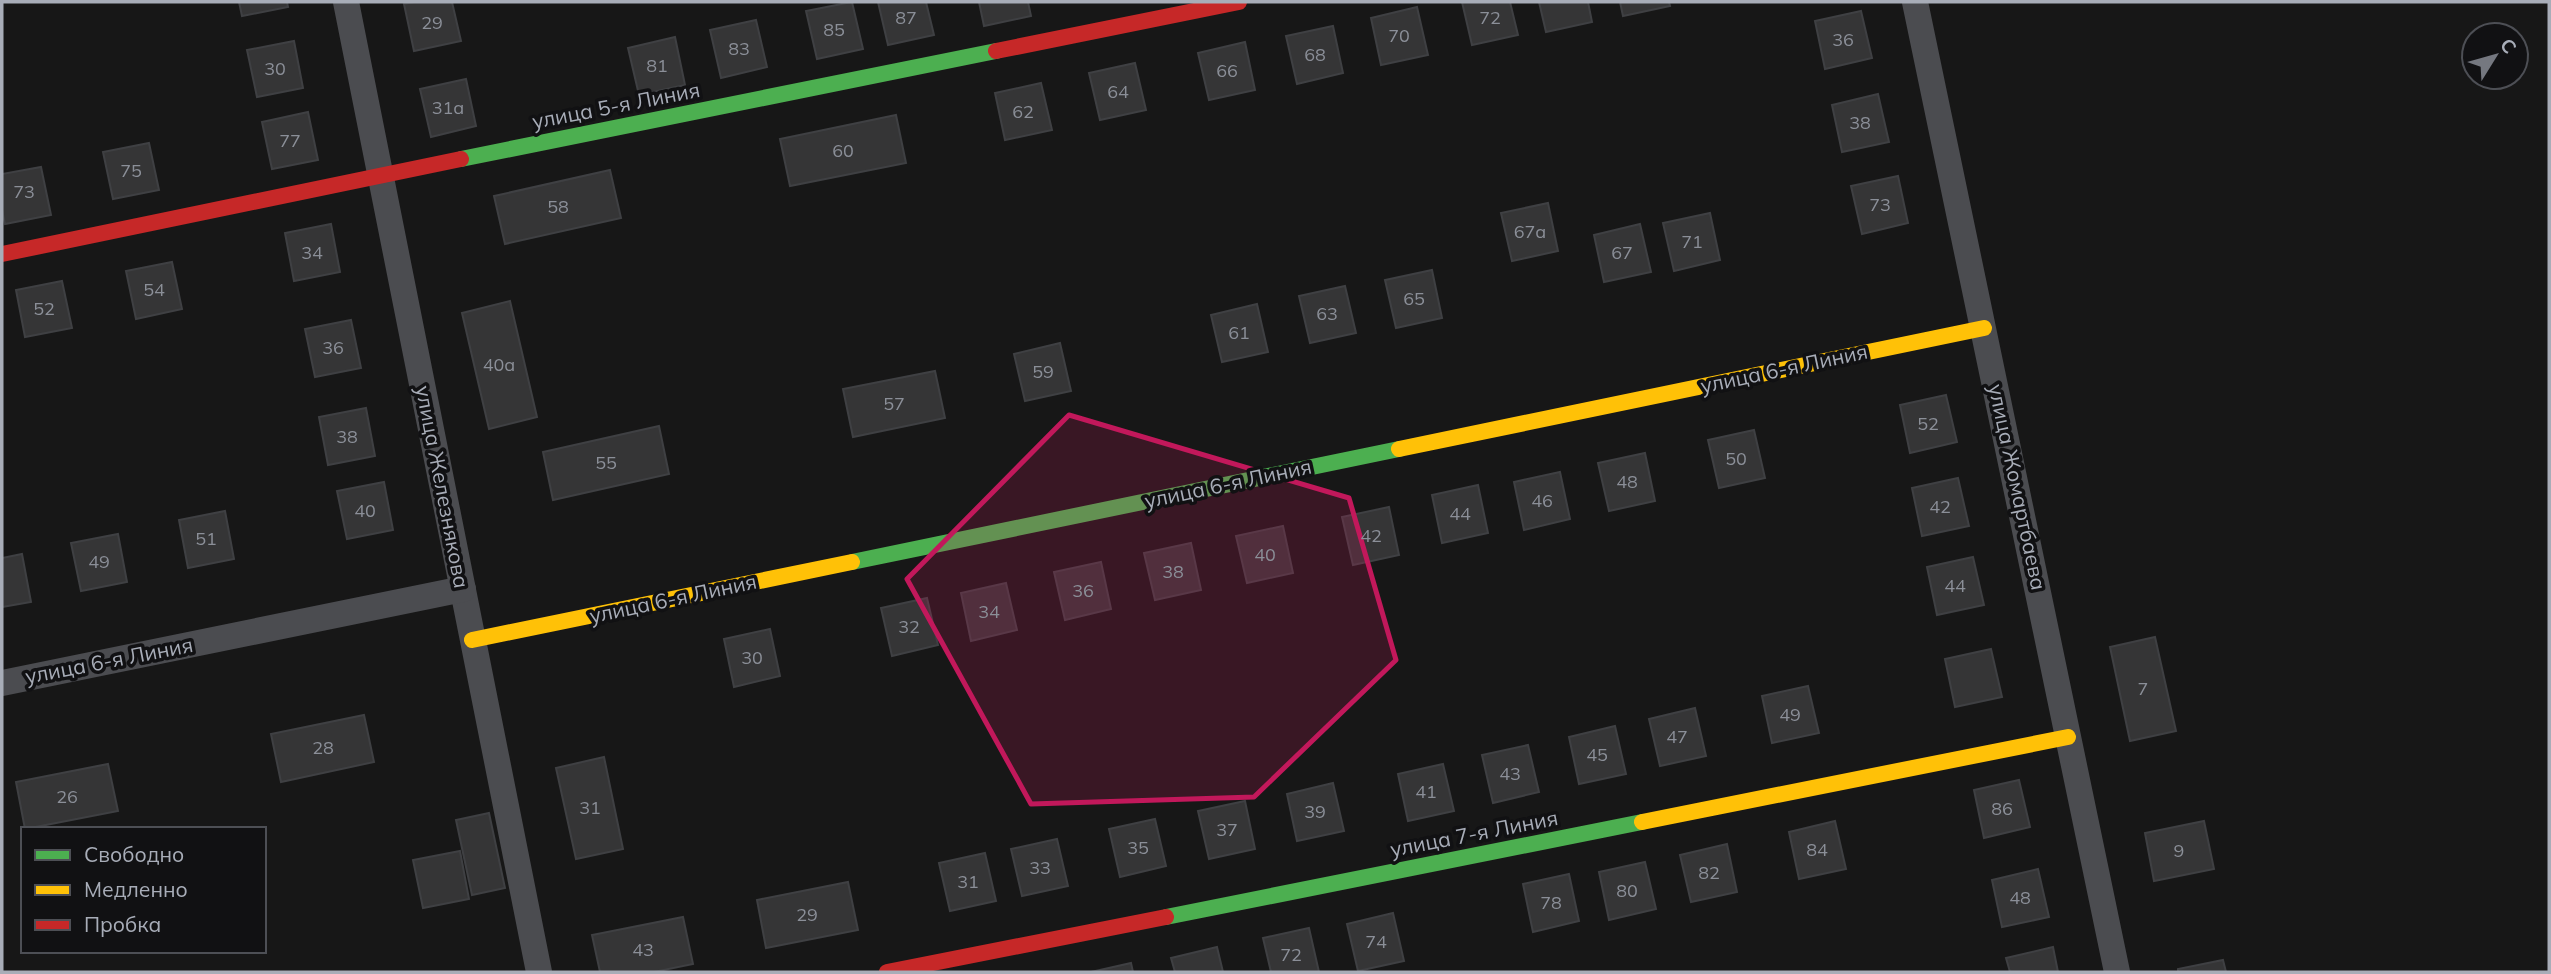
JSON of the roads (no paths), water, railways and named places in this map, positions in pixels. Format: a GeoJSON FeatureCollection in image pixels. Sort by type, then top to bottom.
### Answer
{"type":"FeatureCollection","features":[{"type":"Feature","properties":{"kind":"street","name":"улица Железнякова"},"geometry":{"type":"LineString","coordinates":[[346,2],[538,972]]}},
{"type":"Feature","properties":{"kind":"street","name":"улица 5-я Линия"},"geometry":{"type":"LineString","coordinates":[[2,254],[1239,2]]}},
{"type":"Feature","properties":{"kind":"street","name":"улица Жомартбаева"},"geometry":{"type":"LineString","coordinates":[[1915,2],[2117,972]]}},
{"type":"Feature","properties":{"kind":"street","name":"улица 6-я Линия"},"geometry":{"type":"LineString","coordinates":[[472,640],[1984,328]]}},
{"type":"Feature","properties":{"kind":"street","name":"улица 6-я Линия"},"geometry":{"type":"LineString","coordinates":[[2,683],[463,589]]}},
{"type":"Feature","properties":{"kind":"street","name":"улица 7-я Линия"},"geometry":{"type":"LineString","coordinates":[[887,972],[2068,737]]}}]}
